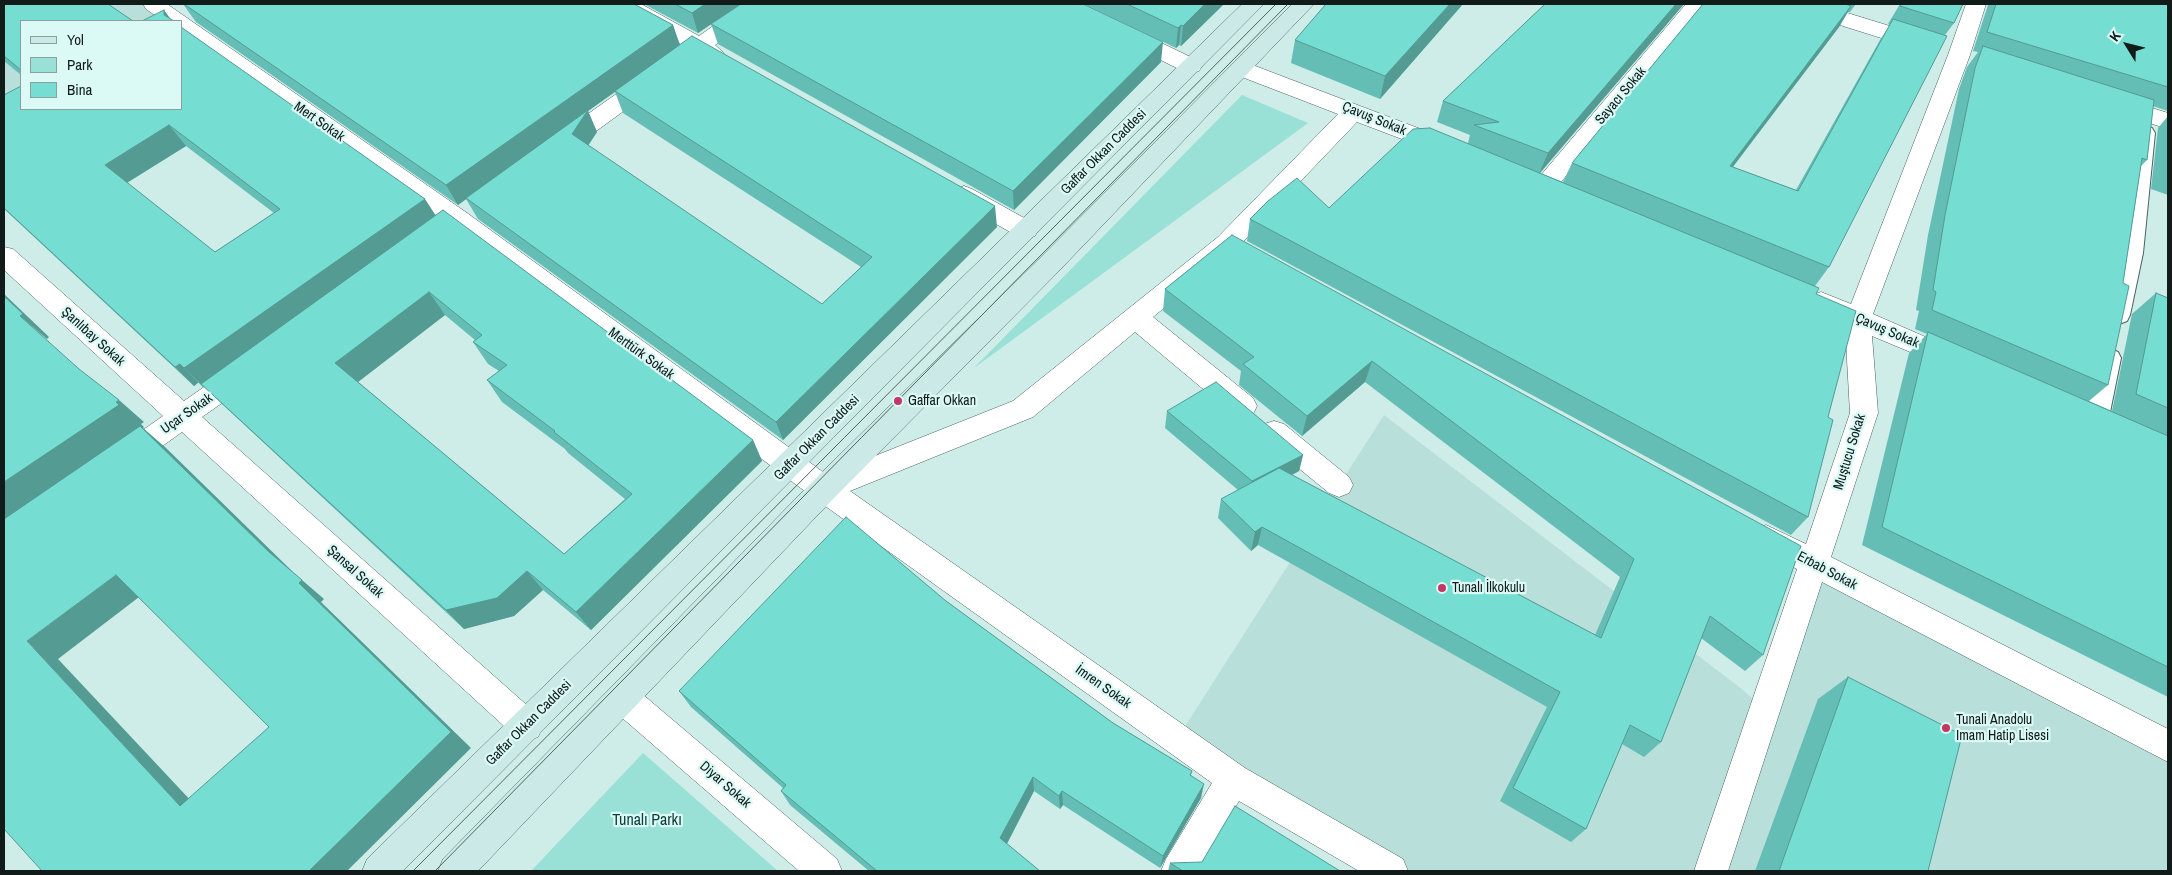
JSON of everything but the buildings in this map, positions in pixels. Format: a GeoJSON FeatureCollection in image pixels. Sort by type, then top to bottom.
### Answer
{"type":"FeatureCollection","features":[{"type":"Feature","properties":{"kind":"main road","name":"Gaffar Okkan Caddesi"},"geometry":{"type":"LineString","coordinates":[[379,871],[1254,4]]}},
{"type":"Feature","properties":{"kind":"main road"},"geometry":{"type":"LineString","coordinates":[[455,871],[624,699],[824,489],[1242,69],[1304,4]]}},
{"type":"Feature","properties":{"kind":"street","name":"Mert Sokak"},"geometry":{"type":"LineString","coordinates":[[153,4],[173,20]]}},
{"type":"Feature","properties":{"kind":"street"},"geometry":{"type":"LineString","coordinates":[[626,4],[733,64]]}},
{"type":"Feature","properties":{"kind":"street"},"geometry":{"type":"LineString","coordinates":[[546,155],[698,44],[758,4]]}},
{"type":"Feature","properties":{"kind":"street"},"geometry":{"type":"LineString","coordinates":[[1064,4],[1191,66]]}},
{"type":"Feature","properties":{"kind":"street","name":"Sayacı Sokak"},"geometry":{"type":"LineString","coordinates":[[1545,187],[1697,4]]}},
{"type":"Feature","properties":{"kind":"street"},"geometry":{"type":"LineString","coordinates":[[1796,4],[1969,58]]}},
{"type":"Feature","properties":{"kind":"street","name":"Muştucu Sokak"},"geometry":{"type":"LineString","coordinates":[[1711,871],[1864,412],[1858,318],[1969,58],[1976,4]]}},
{"type":"Feature","properties":{"kind":"street","name":"Mert Sokak"},"geometry":{"type":"LineString","coordinates":[[182,26],[466,214]]}},
{"type":"Feature","properties":{"kind":"street","name":"Çavuş Sokak"},"geometry":{"type":"LineString","coordinates":[[1242,69],[1463,154]]}},
{"type":"Feature","properties":{"kind":"street"},"geometry":{"type":"LineString","coordinates":[[2100,100],[2168,121]]}},
{"type":"Feature","properties":{"kind":"street"},"geometry":{"type":"LineString","coordinates":[[824,489],[1023,409],[1227,243],[1354,111]]}},
{"type":"Feature","properties":{"kind":"street"},"geometry":{"type":"LineString","coordinates":[[948,186],[1026,230]]}},
{"type":"Feature","properties":{"kind":"street"},"geometry":{"type":"LineString","coordinates":[[434,237],[466,214]]}},
{"type":"Feature","properties":{"kind":"street","name":"Merttürk Sokak"},"geometry":{"type":"LineString","coordinates":[[466,214],[824,489]]}},
{"type":"Feature","properties":{"kind":"street"},"geometry":{"type":"LineString","coordinates":[[1227,243],[1253,258]]}},
{"type":"Feature","properties":{"kind":"street","name":"Şanlıbay Sokak"},"geometry":{"type":"LineString","coordinates":[[4,256],[183,418]]}},
{"type":"Feature","properties":{"kind":"street","name":"Çavuş Sokak"},"geometry":{"type":"LineString","coordinates":[[1803,295],[1968,366]]}},
{"type":"Feature","properties":{"kind":"street"},"geometry":{"type":"LineString","coordinates":[[1136,318],[1339,485]]}},
{"type":"Feature","properties":{"kind":"street","name":"Uçar Sokak"},"geometry":{"type":"LineString","coordinates":[[101,474],[264,360]]}},
{"type":"Feature","properties":{"kind":"street","name":"Şansal Sokak"},"geometry":{"type":"LineString","coordinates":[[183,418],[526,726]]}},
{"type":"Feature","properties":{"kind":"street","name":"İmren Sokak"},"geometry":{"type":"LineString","coordinates":[[824,489],[1233,778],[1391,871]]}},
{"type":"Feature","properties":{"kind":"street","name":"Erbab Sokak"},"geometry":{"type":"LineString","coordinates":[[1744,526],[2168,746]]}},
{"type":"Feature","properties":{"kind":"street","name":"Diyar Sokak"},"geometry":{"type":"LineString","coordinates":[[624,699],[825,871]]}},
{"type":"Feature","properties":{"kind":"street"},"geometry":{"type":"LineString","coordinates":[[1178,871],[1233,778]]}},
{"type":"Feature","properties":{"kind":"lane"},"geometry":{"type":"LineString","coordinates":[[2096,422],[2132,253],[2147,114]]}},
{"type":"Feature","properties":{"kind":"shaded area"},"geometry":{"type":"Polygon","coordinates":[[[4,4],[153,4],[175,20],[20,20],[20,103],[4,112],[4,4]]]}},
{"type":"Feature","properties":{"kind":"shaded area","name":"Tunalı İlkokulu"},"geometry":{"type":"Polygon","coordinates":[[[1384,415],[1743,690],[1764,710],[1814,565],[2168,746],[2168,871],[1391,871],[1361,855],[1177,739],[1384,415]]]}},
{"type":"Feature","properties":{"kind":"green space"},"geometry":{"type":"Polygon","coordinates":[[[1242,95],[1308,123],[974,368],[1242,95]]]}},
{"type":"Feature","properties":{"kind":"green space","name":"Tunalı Parkı"},"geometry":{"type":"Polygon","coordinates":[[[643,753],[778,871],[531,871],[643,753]]]}},
{"type":"Feature","properties":{"kind":"tram line"},"geometry":{"type":"LineString","coordinates":[[413,871],[1276,4]]}},
{"type":"Feature","properties":{"kind":"tram line"},"geometry":{"type":"LineString","coordinates":[[435,871],[1288,4]]}},
{"type":"Feature","properties":{"kind":"place","name":"Gaffar Okkan"},"geometry":{"type":"Point","coordinates":[898,401]}},
{"type":"Feature","properties":{"kind":"place","name":"Tunalı İlkokulu"},"geometry":{"type":"Point","coordinates":[1442,588]}},
{"type":"Feature","properties":{"kind":"place","name":"Tunali Anadolu Imam Hatip Lisesi"},"geometry":{"type":"Point","coordinates":[1946,728]}}]}
